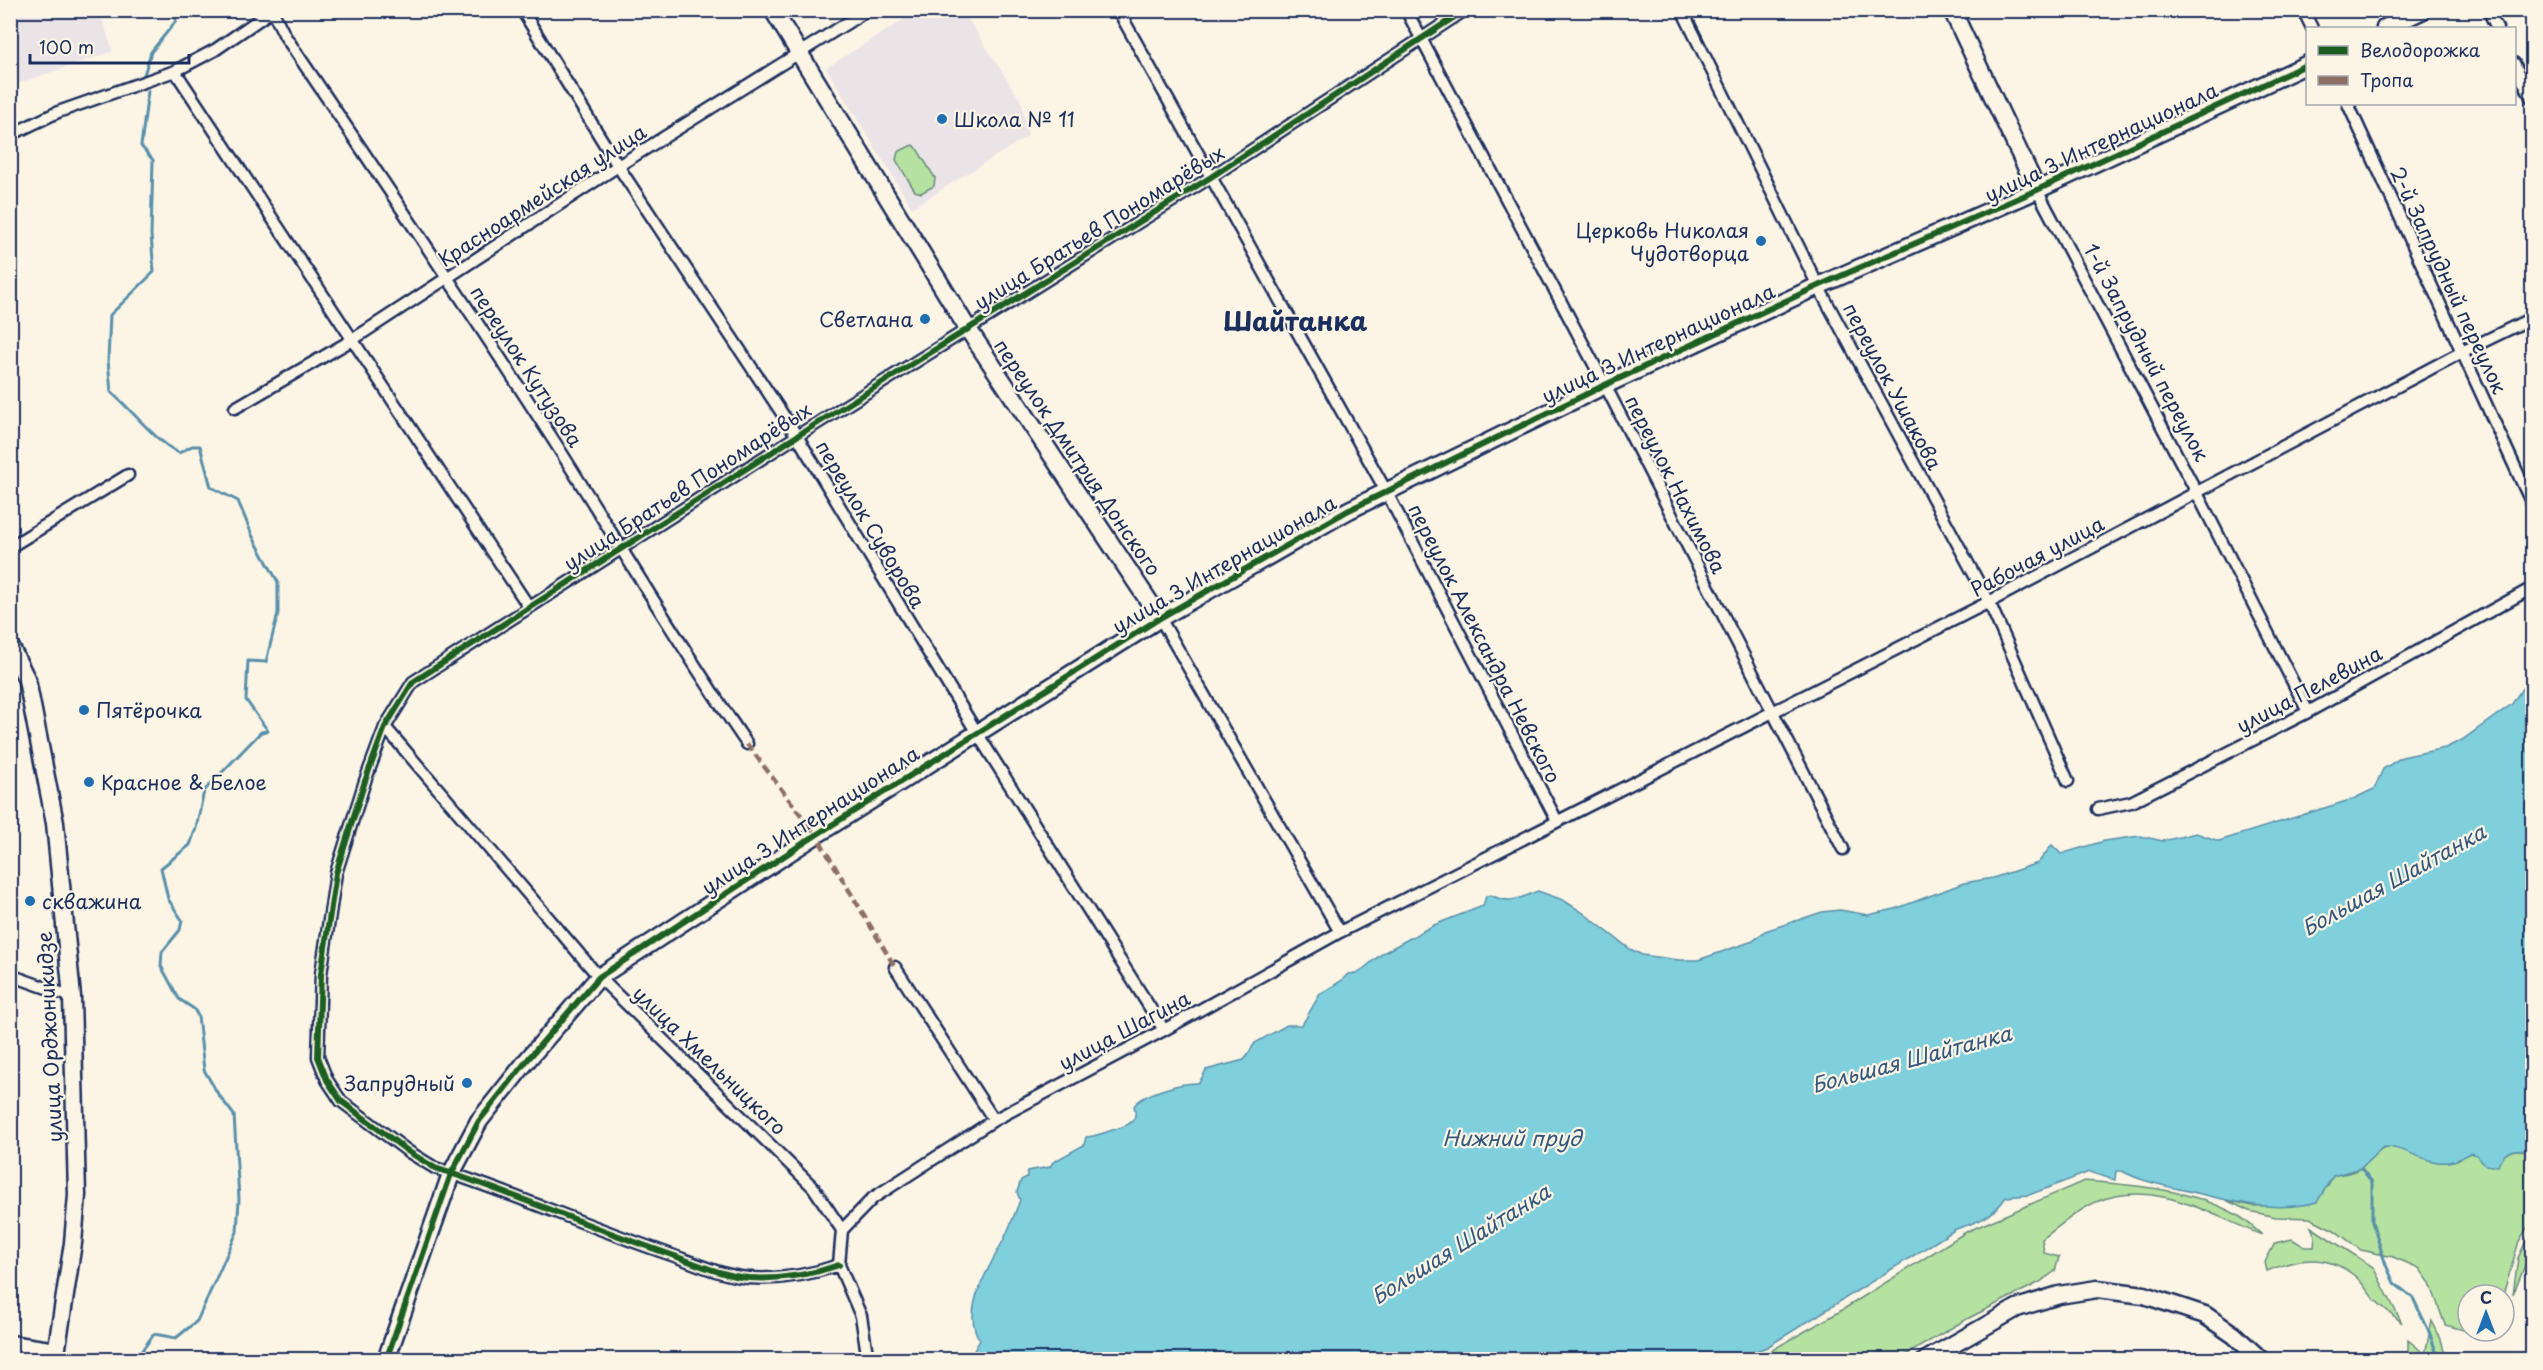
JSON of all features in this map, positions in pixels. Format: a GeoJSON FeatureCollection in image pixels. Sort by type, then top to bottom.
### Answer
{"type":"FeatureCollection","features":[{"type":"Feature","properties":{"kind":"street","name":"переулок Суворова"},"geometry":{"type":"LineString","coordinates":[[522,10],[618,166],[797,436],[977,733],[1164,1030]]}},
{"type":"Feature","properties":{"kind":"street","name":"переулок Дмитрия Донского"},"geometry":{"type":"LineString","coordinates":[[773,10],[797,53],[968,329],[1160,618],[1340,932]]}},
{"type":"Feature","properties":{"kind":"street","name":"Красноармейская улица"},"geometry":{"type":"LineString","coordinates":[[235,408],[352,340],[618,166],[868,10]]}},
{"type":"Feature","properties":{"kind":"street","name":"переулок Александра Невского"},"geometry":{"type":"LineString","coordinates":[[1118,10],[1386,491],[1557,821]]}},
{"type":"Feature","properties":{"kind":"street","name":"переулок Нахимова"},"geometry":{"type":"LineString","coordinates":[[1406,10],[1605,385],[1843,849]]}},
{"type":"Feature","properties":{"kind":"street","name":"улица Братьев Пономарёвых"},"geometry":{"type":"LineString","coordinates":[[839,1265],[814,1273],[779,1278],[747,1278],[719,1271],[630,1241],[435,1168],[409,1152],[341,1101],[327,1080],[318,1057],[317,1023],[321,974],[336,873],[385,727],[413,682],[797,436],[1211,177],[1465,10]]}},
{"type":"Feature","properties":{"kind":"street","name":"переулок Ушакова"},"geometry":{"type":"LineString","coordinates":[[1682,10],[1818,286],[1989,602],[2068,781]]}},
{"type":"Feature","properties":{"kind":"street","name":"1-й Запрудный переулок"},"geometry":{"type":"LineString","coordinates":[[1952,10],[2037,190],[2196,491],[2308,712]]}},
{"type":"Feature","properties":{"kind":"street"},"geometry":{"type":"LineString","coordinates":[[2303,10],[2312,27]]}},
{"type":"Feature","properties":{"kind":"street"},"geometry":{"type":"LineString","coordinates":[[2387,27],[2423,10]]}},
{"type":"Feature","properties":{"kind":"street"},"geometry":{"type":"LineString","coordinates":[[2488,10],[2496,27]]}},
{"type":"Feature","properties":{"kind":"street"},"geometry":{"type":"LineString","coordinates":[[10,135],[58,112],[175,71],[214,50],[272,11]]}},
{"type":"Feature","properties":{"kind":"street","name":"переулок Кутузова"},"geometry":{"type":"LineString","coordinates":[[272,11],[285,36],[449,277],[622,547],[692,663],[747,744]]}},
{"type":"Feature","properties":{"kind":"street","name":"улица 3 Интернационала"},"geometry":{"type":"LineString","coordinates":[[386,1359],[451,1173],[479,1121],[529,1058],[599,977],[816,835],[1160,618],[1386,491],[1605,385],[1818,286],[2037,190],[2306,64]]}},
{"type":"Feature","properties":{"kind":"street"},"geometry":{"type":"LineString","coordinates":[[2516,67],[2532,99]]}},
{"type":"Feature","properties":{"kind":"street"},"geometry":{"type":"LineString","coordinates":[[175,71],[529,607]]}},
{"type":"Feature","properties":{"kind":"street","name":"2-й Запрудный переулок"},"geometry":{"type":"LineString","coordinates":[[2348,105],[2532,504]]}},
{"type":"Feature","properties":{"kind":"street","name":"Рабочая улица"},"geometry":{"type":"LineString","coordinates":[[1557,821],[1989,602],[2196,491],[2462,352],[2532,318]]}},
{"type":"Feature","properties":{"kind":"street"},"geometry":{"type":"LineString","coordinates":[[10,547],[128,475]]}},
{"type":"Feature","properties":{"kind":"street","name":"улица Пелевина"},"geometry":{"type":"LineString","coordinates":[[2098,809],[2131,802],[2308,712],[2515,600],[2532,588]]}},
{"type":"Feature","properties":{"kind":"street","name":"улица Орджоникидзе"},"geometry":{"type":"LineString","coordinates":[[10,646],[27,680],[55,824],[72,998],[77,1195],[73,1243],[55,1355]]}},
{"type":"Feature","properties":{"kind":"street","name":"улица Хмельницкого"},"geometry":{"type":"LineString","coordinates":[[385,727],[599,977],[813,1187],[842,1230]]}},
{"type":"Feature","properties":{"kind":"street","name":"улица Шагина"},"geometry":{"type":"LineString","coordinates":[[842,1230],[873,1198],[994,1120],[1164,1030],[1340,932],[1557,821]]}},
{"type":"Feature","properties":{"kind":"street"},"geometry":{"type":"LineString","coordinates":[[895,967],[994,1120]]}},
{"type":"Feature","properties":{"kind":"street"},"geometry":{"type":"LineString","coordinates":[[10,975],[72,998]]}},
{"type":"Feature","properties":{"kind":"street"},"geometry":{"type":"LineString","coordinates":[[842,1230],[839,1265],[861,1316],[868,1359]]}},
{"type":"Feature","properties":{"kind":"street"},"geometry":{"type":"LineString","coordinates":[[1926,1359],[2017,1308],[2059,1295],[2097,1290],[2144,1295],[2205,1315],[2234,1335],[2261,1359]]}},
{"type":"Feature","properties":{"kind":"street"},"geometry":{"type":"LineString","coordinates":[[10,1344],[55,1355]]}},
{"type":"Feature","properties":{"kind":"shaded area"},"geometry":{"type":"Polygon","coordinates":[[[10,11],[99,11],[113,51],[11,86],[10,11]]]}},
{"type":"Feature","properties":{"kind":"shaded area","name":"Школа № 11"},"geometry":{"type":"Polygon","coordinates":[[[917,11],[963,11],[1022,103],[1028,136],[912,208],[826,68],[917,11]]]}},
{"type":"Feature","properties":{"kind":"green space"},"geometry":{"type":"Polygon","coordinates":[[[912,145],[916,147],[935,178],[934,186],[921,193],[915,191],[896,160],[898,152],[912,145]]]}},
{"type":"Feature","properties":{"kind":"green space"},"geometry":{"type":"Polygon","coordinates":[[[2392,1146],[2440,1161],[2453,1161],[2470,1153],[2477,1155],[2491,1166],[2505,1154],[2514,1150],[2532,1154],[2532,1220],[2519,1241],[2507,1283],[2456,1283],[2456,1328],[2445,1325],[2430,1283],[2419,1268],[2393,1257],[2361,1250],[2334,1230],[2310,1218],[2276,1217],[2249,1211],[2226,1200],[2253,1206],[2308,1204],[2328,1185],[2333,1175],[2357,1170],[2386,1147],[2392,1146]]]}},
{"type":"Feature","properties":{"kind":"green space"},"geometry":{"type":"Polygon","coordinates":[[[2084,1181],[2143,1187],[2201,1199],[2237,1215],[2262,1235],[2201,1209],[2160,1196],[2139,1194],[2118,1196],[2089,1205],[2042,1239],[2044,1253],[2059,1257],[2055,1271],[2040,1282],[1965,1320],[1899,1359],[1771,1359],[1767,1353],[1839,1312],[1966,1232],[2084,1181]]]}},
{"type":"Feature","properties":{"kind":"green space"},"geometry":{"type":"Polygon","coordinates":[[[2311,1227],[2373,1267],[2402,1323],[2373,1298],[2355,1276],[2333,1264],[2323,1261],[2301,1261],[2267,1271],[2265,1262],[2275,1243],[2292,1239],[2305,1247],[2314,1247],[2315,1236],[2311,1227]]]}},
{"type":"Feature","properties":{"kind":"green space"},"geometry":{"type":"Polygon","coordinates":[[[2532,1228],[2532,1248],[2516,1288],[2518,1258],[2532,1228]]]}},
{"type":"Feature","properties":{"kind":"green space"},"geometry":{"type":"Polygon","coordinates":[[[2432,1321],[2441,1339],[2446,1359],[2411,1359],[2408,1353],[2408,1340],[2425,1354],[2432,1321]]]}},
{"type":"Feature","properties":{"kind":"water","name":"Нижний пруд"},"geometry":{"type":"Polygon","coordinates":[[[2532,673],[2532,1154],[2521,1150],[2512,1151],[2504,1156],[2498,1166],[2491,1166],[2485,1165],[2477,1155],[2470,1153],[2455,1160],[2436,1162],[2383,1147],[2361,1168],[2333,1176],[2317,1202],[2285,1207],[2252,1205],[2220,1199],[2154,1183],[2122,1171],[2116,1171],[2115,1180],[2089,1172],[2029,1195],[2006,1197],[1984,1218],[1956,1229],[1767,1347],[1735,1359],[971,1359],[980,1340],[974,1328],[973,1315],[979,1288],[1012,1220],[1020,1200],[1017,1192],[1021,1180],[1027,1177],[1027,1171],[1050,1167],[1053,1162],[1084,1145],[1086,1137],[1128,1124],[1135,1116],[1134,1106],[1146,1097],[1174,1086],[1199,1083],[1206,1070],[1244,1060],[1255,1043],[1287,1025],[1302,1025],[1320,994],[1348,974],[1358,973],[1383,953],[1434,925],[1483,906],[1486,896],[1491,895],[1509,900],[1538,891],[1563,900],[1630,949],[1642,955],[1698,960],[1753,941],[1765,931],[1822,912],[1840,910],[1868,915],[1895,909],[1964,883],[1993,878],[2038,863],[2052,845],[2061,854],[2104,841],[2140,836],[2163,841],[2196,833],[2219,841],[2353,799],[2374,789],[2383,769],[2402,757],[2445,748],[2462,740],[2512,704],[2532,673]]]}},
{"type":"Feature","properties":{"kind":"waterway"},"geometry":{"type":"LineString","coordinates":[[144,75],[151,52],[176,21],[174,10]]}},
{"type":"Feature","properties":{"kind":"waterway"},"geometry":{"type":"LineString","coordinates":[[135,1360],[154,1334],[176,1338],[197,1321],[237,1232],[239,1199],[234,1115],[204,1070],[198,1016],[194,1009],[179,999],[161,966],[162,952],[180,930],[182,920],[168,899],[161,868],[190,845],[204,791],[261,732],[268,731],[246,700],[248,661],[266,662],[278,613],[278,582],[253,537],[238,501],[211,487],[200,446],[192,446],[179,453],[152,433],[111,392],[108,361],[110,315],[154,272],[151,235],[153,160],[141,146],[148,91]]}},
{"type":"Feature","properties":{"kind":"waterway"},"geometry":{"type":"LineString","coordinates":[[2361,1168],[2372,1182],[2372,1222],[2386,1265],[2394,1283],[2413,1298],[2428,1329],[2439,1360]]}},
{"type":"Feature","properties":{"kind":"marked path"},"geometry":{"type":"LineString","coordinates":[[747,744],[816,835],[895,967]]}},
{"type":"Feature","properties":{"kind":"cycle path"},"geometry":{"type":"LineString","coordinates":[[839,1265],[817,1272],[772,1278],[739,1277],[718,1272],[435,1168],[409,1152],[341,1101],[327,1080],[318,1057],[321,974],[336,873],[385,727],[413,682],[797,436],[1211,177],[1465,10]]}},
{"type":"Feature","properties":{"kind":"cycle path"},"geometry":{"type":"LineString","coordinates":[[386,1360],[451,1174],[479,1121],[529,1058],[599,977],[816,835],[1160,618],[1349,510],[1605,385],[1818,286],[2037,190],[2306,65]]}},
{"type":"Feature","properties":{"kind":"place","name":"Школа № 11"},"geometry":{"type":"Point","coordinates":[942,119]}},
{"type":"Feature","properties":{"kind":"place","name":"Церковь Николая Чудотворца"},"geometry":{"type":"Point","coordinates":[1761,241]}},
{"type":"Feature","properties":{"kind":"place","name":"Светлана"},"geometry":{"type":"Point","coordinates":[925,319]}},
{"type":"Feature","properties":{"kind":"place","name":"Пятёрочка"},"geometry":{"type":"Point","coordinates":[84,710]}},
{"type":"Feature","properties":{"kind":"place","name":"Красное & Белое"},"geometry":{"type":"Point","coordinates":[89,782]}},
{"type":"Feature","properties":{"kind":"place","name":"скважина"},"geometry":{"type":"Point","coordinates":[30,901]}},
{"type":"Feature","properties":{"kind":"place","name":"Запрудный"},"geometry":{"type":"Point","coordinates":[467,1083]}},
{"type":"Feature","properties":{"kind":"district","name":"Шайтанка"},"geometry":{"type":"Point","coordinates":[1295,320]}},
{"type":"Feature","properties":{"kind":"water label","name":"Большая Шайтанка"},"geometry":{"type":"Point","coordinates":[2393,879]}},
{"type":"Feature","properties":{"kind":"water label","name":"Большая Шайтанка"},"geometry":{"type":"Point","coordinates":[1911,1058]}},
{"type":"Feature","properties":{"kind":"water label","name":"Большая Шайтанка"},"geometry":{"type":"Point","coordinates":[1460,1243]}}]}
